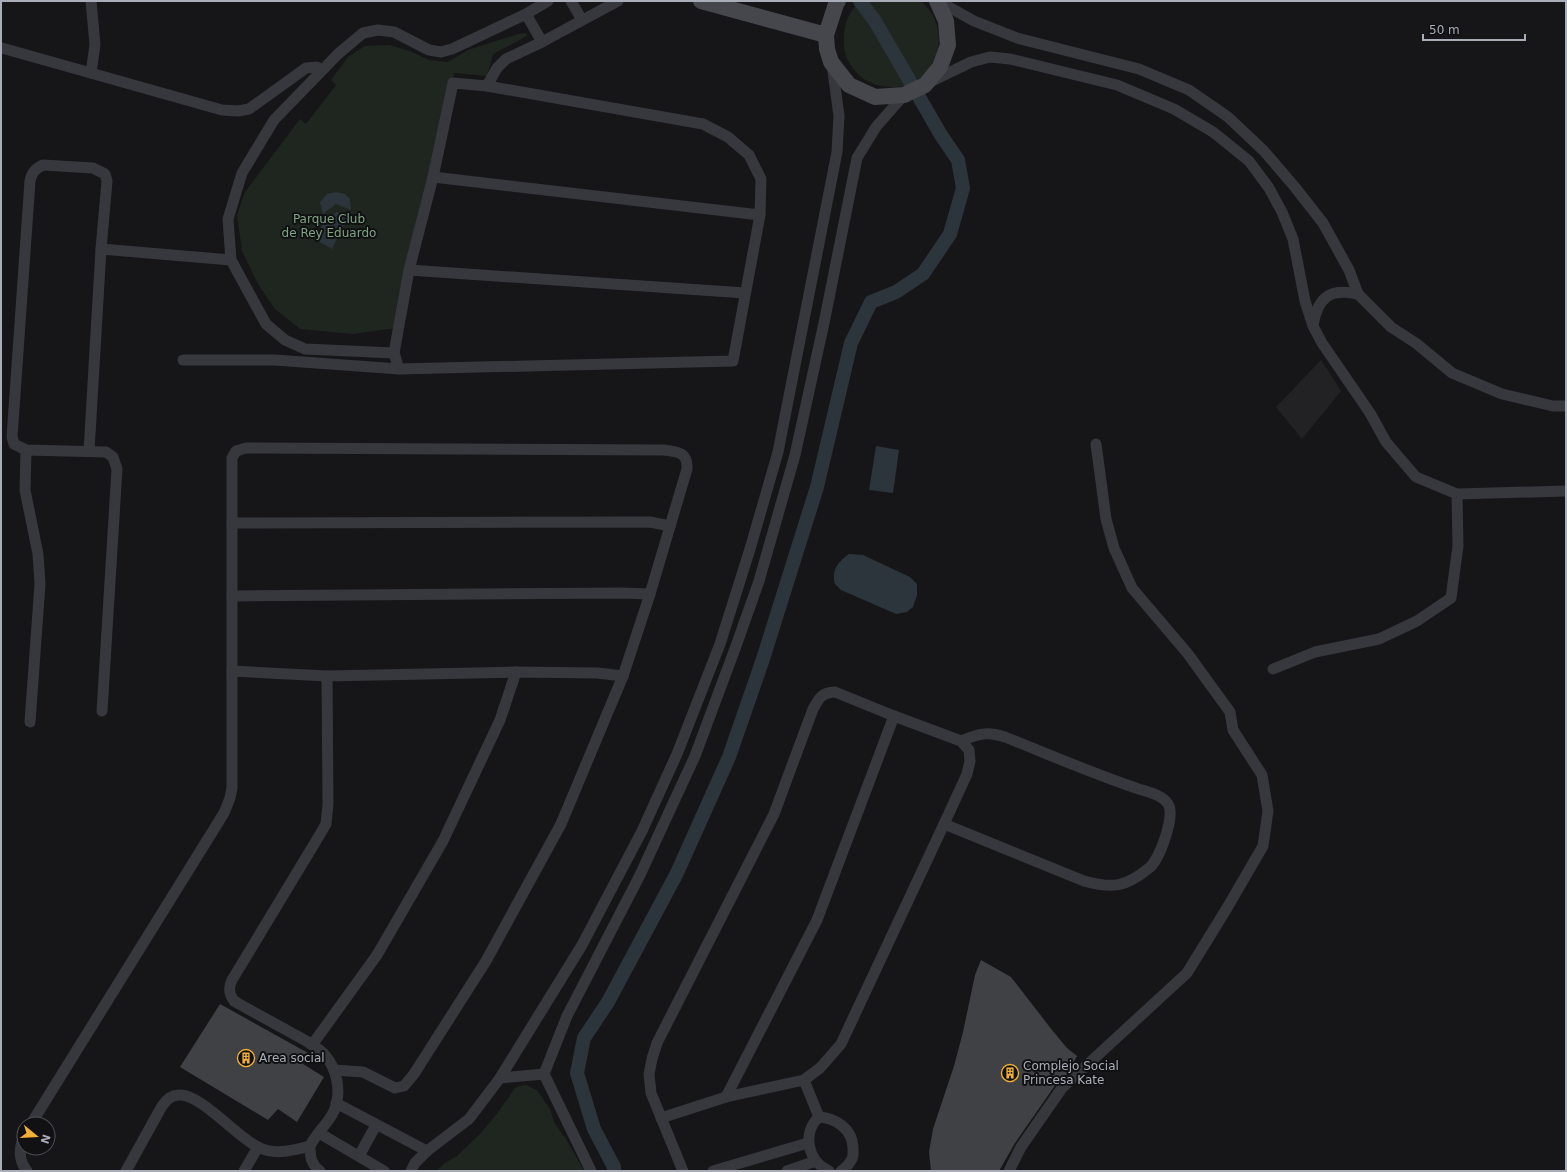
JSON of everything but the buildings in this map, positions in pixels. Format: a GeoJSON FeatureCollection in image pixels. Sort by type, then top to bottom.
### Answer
{"type":"FeatureCollection","features":[{"type":"Feature","properties":{"kind":"street"},"geometry":{"type":"LineString","coordinates":[[91,1],[95,45],[92,73]]}},
{"type":"Feature","properties":{"kind":"street"},"geometry":{"type":"LineString","coordinates":[[394,353],[305,349],[285,340],[266,324],[231,260],[228,219],[242,173],[274,120],[338,54],[363,33],[378,30],[394,32],[429,50],[441,52],[452,49],[526,14],[548,1]]}},
{"type":"Feature","properties":{"kind":"street"},"geometry":{"type":"LineString","coordinates":[[571,1],[582,20]]}},
{"type":"Feature","properties":{"kind":"street"},"geometry":{"type":"LineString","coordinates":[[486,86],[497,68],[506,59],[542,42],[618,1]]}},
{"type":"Feature","properties":{"kind":"street"},"geometry":{"type":"LineString","coordinates":[[701,1],[826,35]]}},
{"type":"Feature","properties":{"kind":"street"},"geometry":{"type":"LineString","coordinates":[[925,85],[940,67],[948,45],[946,22],[938,1]]}},
{"type":"Feature","properties":{"kind":"street"},"geometry":{"type":"LineString","coordinates":[[938,1],[974,22],[1017,38],[1139,69],[1189,90],[1228,118],[1264,151],[1294,186],[1323,223],[1349,270],[1358,294],[1391,327],[1417,344],[1452,373],[1502,394],[1553,406],[1566,406]]}},
{"type":"Feature","properties":{"kind":"street"},"geometry":{"type":"LineString","coordinates":[[411,1171],[415,1163],[427,1151],[469,1119],[500,1078],[582,945],[642,831],[677,754],[720,644],[750,549],[778,452],[837,152],[839,116],[832,62],[827,49],[826,35],[833,2]]}},
{"type":"Feature","properties":{"kind":"street"},"geometry":{"type":"LineString","coordinates":[[526,14],[542,42]]}},
{"type":"Feature","properties":{"kind":"street"},"geometry":{"type":"LineString","coordinates":[[2,48],[230,111],[249,109],[306,68],[317,67],[321,71]]}},
{"type":"Feature","properties":{"kind":"street"},"geometry":{"type":"LineString","coordinates":[[591,1171],[544,1074],[567,1016],[640,874],[695,756],[736,646],[759,581],[795,455],[824,323],[857,158],[876,127],[904,96],[971,62],[990,57],[1010,59],[1117,85],[1174,109],[1213,132],[1249,161],[1269,188],[1282,212],[1293,239],[1302,289],[1313,326],[1322,343],[1370,413],[1386,442],[1416,477],[1457,494],[1566,491]]}},
{"type":"Feature","properties":{"kind":"street"},"geometry":{"type":"LineString","coordinates":[[832,62],[849,85],[875,97],[904,96]]}},
{"type":"Feature","properties":{"kind":"street"},"geometry":{"type":"LineString","coordinates":[[183,360],[275,360],[400,369],[733,361],[760,215],[761,179],[749,155],[728,137],[703,124],[486,86],[453,83],[433,177],[409,270],[394,353],[400,369]]}},
{"type":"Feature","properties":{"kind":"street"},"geometry":{"type":"LineString","coordinates":[[89,451],[107,181],[105,174],[93,168],[43,165],[32,173],[30,181],[12,437],[14,444],[26,450],[106,452],[113,457],[117,469],[102,711]]}},
{"type":"Feature","properties":{"kind":"street"},"geometry":{"type":"LineString","coordinates":[[433,177],[760,215]]}},
{"type":"Feature","properties":{"kind":"street"},"geometry":{"type":"LineString","coordinates":[[102,249],[231,260]]}},
{"type":"Feature","properties":{"kind":"street"},"geometry":{"type":"LineString","coordinates":[[409,270],[745,293]]}},
{"type":"Feature","properties":{"kind":"street"},"geometry":{"type":"LineString","coordinates":[[1313,326],[1315,314],[1319,306],[1323,300],[1331,294],[1345,291],[1358,294]]}},
{"type":"Feature","properties":{"kind":"street"},"geometry":{"type":"LineString","coordinates":[[1009,1171],[1021,1147],[1062,1088],[1187,973],[1263,846],[1268,812],[1262,775],[1233,730],[1230,712],[1188,654],[1132,588],[1114,548],[1106,519],[1096,444]]}},
{"type":"Feature","properties":{"kind":"street"},"geometry":{"type":"LineString","coordinates":[[36,1116],[227,806],[232,788],[232,458],[236,451],[243,448],[664,450],[680,453],[686,459],[688,464],[686,474],[650,594],[623,676],[561,824],[486,961],[408,1083],[404,1086],[395,1088],[363,1072],[334,1070]]}},
{"type":"Feature","properties":{"kind":"street"},"geometry":{"type":"LineString","coordinates":[[26,450],[25,490],[38,554],[40,584],[30,722]]}},
{"type":"Feature","properties":{"kind":"street"},"geometry":{"type":"LineString","coordinates":[[1273,669],[1315,652],[1379,639],[1417,621],[1450,598],[1458,546],[1457,494]]}},
{"type":"Feature","properties":{"kind":"street"},"geometry":{"type":"LineString","coordinates":[[232,523],[650,522],[670,526]]}},
{"type":"Feature","properties":{"kind":"street"},"geometry":{"type":"LineString","coordinates":[[232,596],[650,594]]}},
{"type":"Feature","properties":{"kind":"street"},"geometry":{"type":"LineString","coordinates":[[232,671],[327,676],[516,672],[597,673],[623,676]]}},
{"type":"Feature","properties":{"kind":"street"},"geometry":{"type":"LineString","coordinates":[[312,1045],[377,955],[443,841],[500,720],[516,672]]}},
{"type":"Feature","properties":{"kind":"street"},"geometry":{"type":"LineString","coordinates":[[320,1171],[315,1167],[310,1158],[310,1146],[313,1139],[320,1132],[334,1110],[338,1087],[334,1070],[324,1054],[312,1045],[234,1001],[229,993],[229,988],[232,980],[312,850],[326,824],[328,804],[327,676]]}},
{"type":"Feature","properties":{"kind":"street"},"geometry":{"type":"LineString","coordinates":[[661,1118],[726,1097],[804,1080],[820,1068],[841,1044],[967,774],[970,762],[969,750],[961,741],[835,692],[825,693],[819,698],[774,814],[657,1043],[652,1059],[650,1074],[651,1093],[661,1118],[683,1171]]}},
{"type":"Feature","properties":{"kind":"street"},"geometry":{"type":"LineString","coordinates":[[726,1097],[817,920],[894,716]]}},
{"type":"Feature","properties":{"kind":"street"},"geometry":{"type":"LineString","coordinates":[[944,824],[1084,881],[1102,886],[1120,884],[1136,879],[1153,866],[1169,826],[1171,812],[1169,804],[1161,797],[1115,781],[993,733],[979,734],[961,741]]}},
{"type":"Feature","properties":{"kind":"street"},"geometry":{"type":"LineString","coordinates":[[500,1078],[544,1074]]}},
{"type":"Feature","properties":{"kind":"street"},"geometry":{"type":"LineString","coordinates":[[804,1080],[819,1117]]}},
{"type":"Feature","properties":{"kind":"street"},"geometry":{"type":"LineString","coordinates":[[126,1171],[164,1102],[169,1098],[180,1094],[196,1100],[258,1147],[278,1152],[310,1146]]}},
{"type":"Feature","properties":{"kind":"street"},"geometry":{"type":"LineString","coordinates":[[336,1103],[427,1151]]}},
{"type":"Feature","properties":{"kind":"street"},"geometry":{"type":"LineString","coordinates":[[829,1171],[816,1161],[808,1144],[808,1134],[814,1122],[819,1117],[828,1117],[837,1122],[847,1130],[853,1143],[852,1167],[841,1171]]}},
{"type":"Feature","properties":{"kind":"street"},"geometry":{"type":"LineString","coordinates":[[359,1156],[376,1125]]}},
{"type":"Feature","properties":{"kind":"street"},"geometry":{"type":"LineString","coordinates":[[320,1132],[384,1171]]}},
{"type":"Feature","properties":{"kind":"street"},"geometry":{"type":"LineString","coordinates":[[713,1171],[808,1144]]}},
{"type":"Feature","properties":{"kind":"street"},"geometry":{"type":"LineString","coordinates":[[244,1171],[258,1147]]}},
{"type":"Feature","properties":{"kind":"street"},"geometry":{"type":"LineString","coordinates":[[20,1156],[26,1171]]}},
{"type":"Feature","properties":{"kind":"street"},"geometry":{"type":"LineString","coordinates":[[787,1171],[816,1161]]}},
{"type":"Feature","properties":{"kind":"shaded area"},"geometry":{"type":"Polygon","coordinates":[[[336,192],[345,194],[350,199],[351,210],[336,204],[323,214],[320,202],[327,194],[336,192]]]}},
{"type":"Feature","properties":{"kind":"shaded area"},"geometry":{"type":"Polygon","coordinates":[[[337,212],[348,217],[332,249],[316,240],[324,220],[337,212]]]}},
{"type":"Feature","properties":{"kind":"shaded area"},"geometry":{"type":"Polygon","coordinates":[[[1321,360],[1341,391],[1302,439],[1276,407],[1321,360]]]}},
{"type":"Feature","properties":{"kind":"shaded area"},"geometry":{"type":"Polygon","coordinates":[[[876,446],[899,450],[893,493],[869,490],[876,446]]]}},
{"type":"Feature","properties":{"kind":"shaded area"},"geometry":{"type":"Polygon","coordinates":[[[849,554],[863,555],[910,577],[917,584],[917,595],[913,607],[907,612],[896,614],[841,590],[835,584],[835,570],[839,563],[849,554]]]}},
{"type":"Feature","properties":{"kind":"green space"},"geometry":{"type":"Polygon","coordinates":[[[862,1],[921,1],[932,15],[938,30],[939,45],[934,60],[926,72],[915,82],[900,87],[878,85],[862,77],[851,66],[845,52],[845,26],[849,15],[862,1]]]}},
{"type":"Feature","properties":{"kind":"green space","name":"Parque Club de Rey Eduardo"},"geometry":{"type":"Polygon","coordinates":[[[526,33],[527,36],[493,54],[487,76],[454,73],[396,328],[353,334],[300,329],[275,309],[258,284],[242,251],[237,215],[245,192],[300,119],[306,124],[336,85],[331,80],[348,57],[365,46],[389,45],[410,51],[429,60],[448,62],[468,50],[518,34],[526,33]]]}},
{"type":"Feature","properties":{"kind":"green space"},"geometry":{"type":"Polygon","coordinates":[[[526,1085],[537,1090],[550,1109],[554,1122],[566,1139],[584,1171],[436,1171],[445,1163],[457,1156],[480,1134],[496,1115],[515,1088],[526,1085]]]}},
{"type":"Feature","properties":{"kind":"waterway"},"geometry":{"type":"LineString","coordinates":[[614,1171],[614,1167],[594,1129],[577,1073],[584,1038],[608,1002],[677,873],[729,757],[763,659],[817,487],[851,343],[871,302],[896,292],[923,274],[950,234],[963,188],[958,160],[941,135],[875,21],[860,1]]}},
{"type":"Feature","properties":{"kind":"place","name":"Area social"},"geometry":{"type":"Point","coordinates":[246,1058]}},
{"type":"Feature","properties":{"kind":"place","name":"Complejo Social Princesa Kate"},"geometry":{"type":"Point","coordinates":[1010,1073]}}]}
